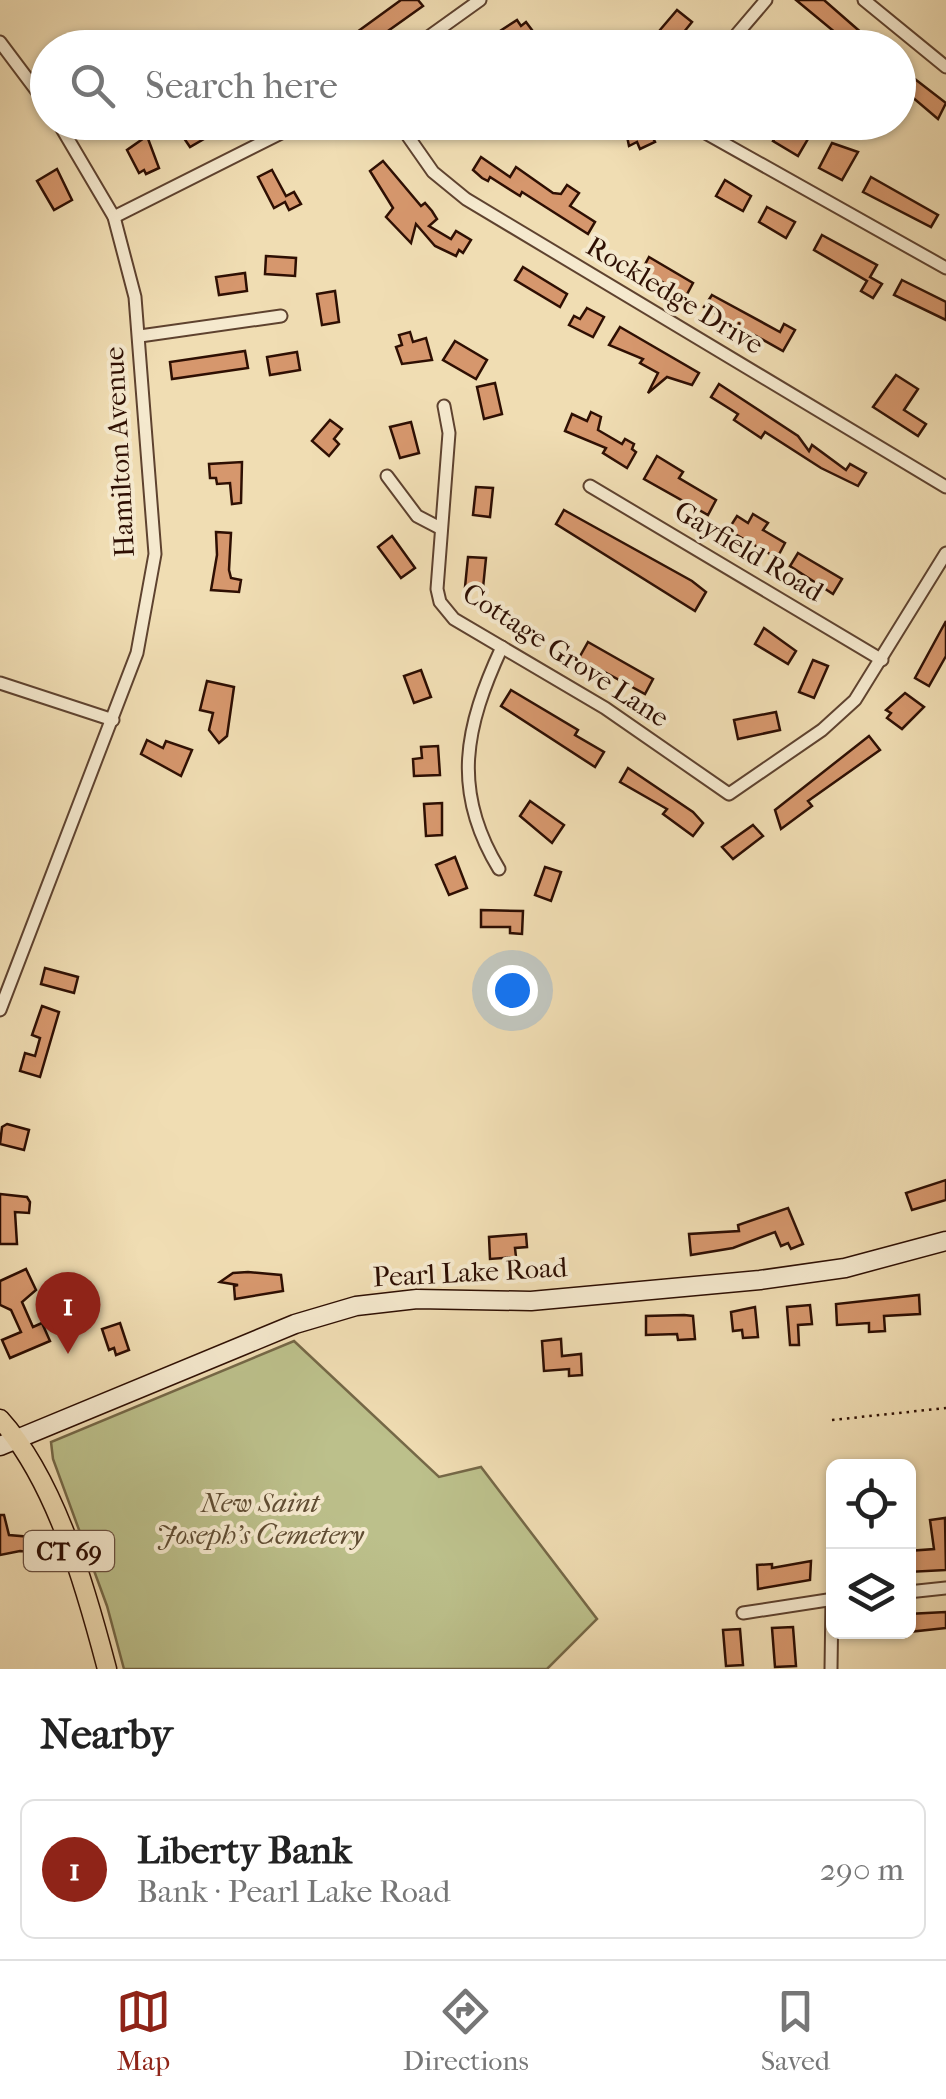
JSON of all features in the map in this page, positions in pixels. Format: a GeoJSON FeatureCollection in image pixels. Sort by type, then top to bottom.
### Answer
{"type":"FeatureCollection","features":[{"type":"Feature","properties":{"kind":"main road","name":"Pearl Lake Road"},"geometry":{"type":"LineString","coordinates":[[8,1442],[295,1324],[356,1306],[417,1299],[532,1301],[760,1280],[845,1268],[946,1242]]}},
{"type":"Feature","properties":{"kind":"main road","name":"CT 69"},"geometry":{"type":"LineString","coordinates":[[0,1419],[8,1442],[52,1506],[107,1669]]}},
{"type":"Feature","properties":{"kind":"street"},"geometry":{"type":"LineString","coordinates":[[438,30],[480,0]]}},
{"type":"Feature","properties":{"kind":"street"},"geometry":{"type":"LineString","coordinates":[[740,30],[766,0]]}},
{"type":"Feature","properties":{"kind":"street"},"geometry":{"type":"LineString","coordinates":[[864,0],[901,30]]}},
{"type":"Feature","properties":{"kind":"street"},"geometry":{"type":"LineString","coordinates":[[0,42],[30,82]]}},
{"type":"Feature","properties":{"kind":"street"},"geometry":{"type":"LineString","coordinates":[[916,42],[946,67]]}},
{"type":"Feature","properties":{"kind":"street","name":"Hamilton Avenue"},"geometry":{"type":"LineString","coordinates":[[0,1010],[137,653],[155,554],[140,336],[114,218],[68,140]]}},
{"type":"Feature","properties":{"kind":"street"},"geometry":{"type":"LineString","coordinates":[[114,218],[268,140]]}},
{"type":"Feature","properties":{"kind":"street","name":"Rockledge Drive"},"geometry":{"type":"LineString","coordinates":[[411,140],[434,172],[466,199],[946,487]]}},
{"type":"Feature","properties":{"kind":"street"},"geometry":{"type":"LineString","coordinates":[[718,140],[946,268]]}},
{"type":"Feature","properties":{"kind":"street"},"geometry":{"type":"LineString","coordinates":[[140,336],[280,316]]}},
{"type":"Feature","properties":{"kind":"street","name":"Cottage Grove Lane"},"geometry":{"type":"LineString","coordinates":[[444,406],[449,433],[440,528],[440,602],[454,619],[605,708],[729,794],[833,721],[882,660]]}},
{"type":"Feature","properties":{"kind":"street"},"geometry":{"type":"LineString","coordinates":[[387,476],[417,516],[440,528]]}},
{"type":"Feature","properties":{"kind":"street","name":"Gayfield Road"},"geometry":{"type":"LineString","coordinates":[[590,486],[882,660]]}},
{"type":"Feature","properties":{"kind":"street"},"geometry":{"type":"LineString","coordinates":[[882,660],[946,553]]}},
{"type":"Feature","properties":{"kind":"street"},"geometry":{"type":"LineString","coordinates":[[499,868],[474,824],[469,740],[478,700],[502,647]]}},
{"type":"Feature","properties":{"kind":"street"},"geometry":{"type":"LineString","coordinates":[[0,684],[113,720]]}},
{"type":"Feature","properties":{"kind":"street"},"geometry":{"type":"LineString","coordinates":[[916,1591],[946,1588]]}},
{"type":"Feature","properties":{"kind":"street"},"geometry":{"type":"LineString","coordinates":[[743,1613],[826,1601]]}},
{"type":"Feature","properties":{"kind":"street"},"geometry":{"type":"LineString","coordinates":[[831,1669],[832,1639]]}},
{"type":"Feature","properties":{"kind":"path"},"geometry":{"type":"LineString","coordinates":[[832,1420],[946,1408]]}},
{"type":"Feature","properties":{"kind":"green space","name":"New Saint Joseph's Cemetery"},"geometry":{"type":"Polygon","coordinates":[[[294,1341],[439,1477],[481,1467],[597,1619],[547,1669],[124,1669],[107,1606],[53,1459],[51,1442],[294,1341]]]}},
{"type":"Feature","properties":{"kind":"building"},"geometry":{"type":"Polygon","coordinates":[[[401,0],[418,0],[423,6],[389,30],[360,30],[401,0]]]}},
{"type":"Feature","properties":{"kind":"building"},"geometry":{"type":"Polygon","coordinates":[[[796,0],[824,0],[858,30],[832,30],[796,0]]]}},
{"type":"Feature","properties":{"kind":"building"},"geometry":{"type":"Polygon","coordinates":[[[677,10],[692,22],[686,30],[660,30],[677,10]]]}},
{"type":"Feature","properties":{"kind":"building"},"geometry":{"type":"Polygon","coordinates":[[[517,20],[521,26],[526,22],[532,30],[502,30],[517,20]]]}},
{"type":"Feature","properties":{"kind":"building"},"geometry":{"type":"Polygon","coordinates":[[[916,80],[946,103],[938,119],[916,100],[916,80]]]}},
{"type":"Feature","properties":{"kind":"building"},"geometry":{"type":"Polygon","coordinates":[[[141,140],[148,140],[159,168],[139,173],[127,150],[141,140]]]}},
{"type":"Feature","properties":{"kind":"building"},"geometry":{"type":"Polygon","coordinates":[[[628,140],[655,142],[640,149],[637,142],[629,146],[628,140]]]}},
{"type":"Feature","properties":{"kind":"building"},"geometry":{"type":"Polygon","coordinates":[[[774,140],[807,140],[798,156],[774,140]]]}},
{"type":"Feature","properties":{"kind":"building"},"geometry":{"type":"Polygon","coordinates":[[[832,143],[858,152],[842,180],[819,168],[832,143]]]}},
{"type":"Feature","properties":{"kind":"building"},"geometry":{"type":"Polygon","coordinates":[[[481,157],[510,177],[516,167],[553,193],[561,194],[567,185],[579,193],[570,206],[595,222],[588,234],[522,192],[520,196],[490,177],[488,181],[482,178],[473,170],[481,157]]]}},
{"type":"Feature","properties":{"kind":"building"},"geometry":{"type":"Polygon","coordinates":[[[383,161],[421,206],[425,203],[432,211],[437,219],[429,226],[451,239],[456,231],[471,240],[463,253],[459,250],[456,256],[435,246],[416,224],[411,243],[386,217],[393,208],[370,171],[383,161]]]}},
{"type":"Feature","properties":{"kind":"building"},"geometry":{"type":"Polygon","coordinates":[[[57,169],[72,200],[54,210],[37,181],[57,169]]]}},
{"type":"Feature","properties":{"kind":"building"},"geometry":{"type":"Polygon","coordinates":[[[272,170],[286,196],[294,192],[301,204],[289,210],[285,202],[274,208],[258,177],[272,170]]]}},
{"type":"Feature","properties":{"kind":"building"},"geometry":{"type":"Polygon","coordinates":[[[871,177],[938,215],[931,227],[863,192],[871,177]]]}},
{"type":"Feature","properties":{"kind":"building"},"geometry":{"type":"Polygon","coordinates":[[[725,180],[751,196],[743,211],[716,196],[725,180]]]}},
{"type":"Feature","properties":{"kind":"building"},"geometry":{"type":"Polygon","coordinates":[[[767,207],[795,222],[786,238],[759,222],[767,207]]]}},
{"type":"Feature","properties":{"kind":"building"},"geometry":{"type":"Polygon","coordinates":[[[822,235],[877,265],[870,277],[882,284],[873,298],[861,291],[867,281],[814,250],[822,235]]]}},
{"type":"Feature","properties":{"kind":"building"},"geometry":{"type":"Polygon","coordinates":[[[266,256],[296,258],[295,276],[265,274],[266,256]]]}},
{"type":"Feature","properties":{"kind":"building"},"geometry":{"type":"Polygon","coordinates":[[[649,257],[693,283],[686,296],[642,270],[649,257]]]}},
{"type":"Feature","properties":{"kind":"building"},"geometry":{"type":"Polygon","coordinates":[[[523,267],[567,294],[560,307],[515,280],[523,267]]]}},
{"type":"Feature","properties":{"kind":"building"},"geometry":{"type":"Polygon","coordinates":[[[245,273],[247,291],[219,295],[216,277],[245,273]]]}},
{"type":"Feature","properties":{"kind":"building"},"geometry":{"type":"Polygon","coordinates":[[[902,280],[946,302],[946,320],[894,295],[902,280]]]}},
{"type":"Feature","properties":{"kind":"building"},"geometry":{"type":"Polygon","coordinates":[[[335,291],[339,322],[322,325],[317,294],[335,291]]]}},
{"type":"Feature","properties":{"kind":"building"},"geometry":{"type":"Polygon","coordinates":[[[712,295],[780,332],[784,324],[795,330],[783,351],[704,307],[712,295]]]}},
{"type":"Feature","properties":{"kind":"building"},"geometry":{"type":"Polygon","coordinates":[[[587,308],[604,317],[593,337],[569,325],[574,316],[580,319],[587,308]]]}},
{"type":"Feature","properties":{"kind":"building"},"geometry":{"type":"Polygon","coordinates":[[[620,327],[699,373],[692,385],[667,377],[648,393],[658,373],[640,363],[643,359],[609,345],[620,327]]]}},
{"type":"Feature","properties":{"kind":"building"},"geometry":{"type":"Polygon","coordinates":[[[410,332],[413,342],[426,338],[432,360],[402,364],[396,347],[402,345],[399,335],[410,332]]]}},
{"type":"Feature","properties":{"kind":"building"},"geometry":{"type":"Polygon","coordinates":[[[455,341],[487,360],[476,379],[443,360],[455,341]]]}},
{"type":"Feature","properties":{"kind":"building"},"geometry":{"type":"Polygon","coordinates":[[[245,351],[248,368],[172,379],[170,362],[245,351]]]}},
{"type":"Feature","properties":{"kind":"building"},"geometry":{"type":"Polygon","coordinates":[[[297,352],[300,370],[270,375],[267,357],[297,352]]]}},
{"type":"Feature","properties":{"kind":"building"},"geometry":{"type":"Polygon","coordinates":[[[896,375],[918,389],[904,410],[926,424],[918,436],[873,407],[896,375]]]}},
{"type":"Feature","properties":{"kind":"building"},"geometry":{"type":"Polygon","coordinates":[[[495,383],[502,414],[484,419],[477,387],[495,383]]]}},
{"type":"Feature","properties":{"kind":"building"},"geometry":{"type":"Polygon","coordinates":[[[719,384],[798,436],[809,451],[812,445],[846,470],[850,464],[866,473],[858,486],[821,468],[765,432],[761,438],[734,420],[738,414],[711,397],[719,384]]]}},
{"type":"Feature","properties":{"kind":"building"},"geometry":{"type":"Polygon","coordinates":[[[591,412],[601,417],[598,430],[622,444],[625,439],[634,444],[632,449],[636,452],[627,468],[603,453],[606,448],[565,431],[572,414],[587,421],[591,412]]]}},
{"type":"Feature","properties":{"kind":"building"},"geometry":{"type":"Polygon","coordinates":[[[330,420],[342,429],[334,439],[339,444],[329,456],[312,441],[330,420]]]}},
{"type":"Feature","properties":{"kind":"building"},"geometry":{"type":"Polygon","coordinates":[[[411,422],[419,453],[400,458],[390,427],[411,422]]]}},
{"type":"Feature","properties":{"kind":"building"},"geometry":{"type":"Polygon","coordinates":[[[657,456],[683,472],[679,478],[716,500],[708,515],[644,479],[657,456]]]}},
{"type":"Feature","properties":{"kind":"building"},"geometry":{"type":"Polygon","coordinates":[[[242,462],[241,503],[232,504],[230,483],[217,484],[216,478],[210,478],[209,464],[242,462]]]}},
{"type":"Feature","properties":{"kind":"building"},"geometry":{"type":"Polygon","coordinates":[[[476,487],[493,488],[490,517],[473,515],[476,487]]]}},
{"type":"Feature","properties":{"kind":"building"},"geometry":{"type":"Polygon","coordinates":[[[564,510],[692,581],[706,592],[695,611],[556,524],[564,510]]]}},
{"type":"Feature","properties":{"kind":"building"},"geometry":{"type":"Polygon","coordinates":[[[753,514],[768,523],[763,530],[785,543],[777,558],[728,530],[737,516],[748,523],[753,514]]]}},
{"type":"Feature","properties":{"kind":"building"},"geometry":{"type":"Polygon","coordinates":[[[216,532],[231,533],[229,570],[231,578],[241,580],[239,592],[211,590],[216,532]]]}},
{"type":"Feature","properties":{"kind":"building"},"geometry":{"type":"Polygon","coordinates":[[[392,536],[415,568],[401,578],[378,547],[392,536]]]}},
{"type":"Feature","properties":{"kind":"building"},"geometry":{"type":"Polygon","coordinates":[[[798,553],[842,579],[833,594],[790,566],[798,553]]]}},
{"type":"Feature","properties":{"kind":"building"},"geometry":{"type":"Polygon","coordinates":[[[468,557],[486,558],[483,588],[465,587],[468,557]]]}},
{"type":"Feature","properties":{"kind":"building"},"geometry":{"type":"Polygon","coordinates":[[[946,621],[946,656],[929,686],[915,678],[946,621]]]}},
{"type":"Feature","properties":{"kind":"building"},"geometry":{"type":"Polygon","coordinates":[[[764,628],[796,651],[788,664],[755,644],[764,628]]]}},
{"type":"Feature","properties":{"kind":"building"},"geometry":{"type":"Polygon","coordinates":[[[588,642],[653,679],[645,694],[579,658],[588,642]]]}},
{"type":"Feature","properties":{"kind":"building"},"geometry":{"type":"Polygon","coordinates":[[[813,660],[828,666],[814,698],[799,692],[813,660]]]}},
{"type":"Feature","properties":{"kind":"building"},"geometry":{"type":"Polygon","coordinates":[[[421,670],[431,697],[414,703],[404,676],[421,670]]]}},
{"type":"Feature","properties":{"kind":"building"},"geometry":{"type":"Polygon","coordinates":[[[207,681],[234,687],[227,736],[219,743],[209,730],[213,713],[200,710],[207,681]]]}},
{"type":"Feature","properties":{"kind":"building"},"geometry":{"type":"Polygon","coordinates":[[[511,690],[578,730],[575,735],[604,752],[595,767],[501,706],[511,690]]]}},
{"type":"Feature","properties":{"kind":"building"},"geometry":{"type":"Polygon","coordinates":[[[905,693],[924,707],[902,729],[887,718],[891,713],[886,710],[905,693]]]}},
{"type":"Feature","properties":{"kind":"building"},"geometry":{"type":"Polygon","coordinates":[[[776,712],[780,730],[738,739],[734,720],[776,712]]]}},
{"type":"Feature","properties":{"kind":"building"},"geometry":{"type":"Polygon","coordinates":[[[869,736],[880,750],[808,801],[812,806],[781,829],[775,810],[869,736]]]}},
{"type":"Feature","properties":{"kind":"building"},"geometry":{"type":"Polygon","coordinates":[[[147,740],[163,748],[166,741],[192,750],[181,776],[141,754],[147,740]]]}},
{"type":"Feature","properties":{"kind":"building"},"geometry":{"type":"Polygon","coordinates":[[[438,746],[440,775],[414,776],[413,759],[422,758],[421,747],[438,746]]]}},
{"type":"Feature","properties":{"kind":"building"},"geometry":{"type":"Polygon","coordinates":[[[628,768],[693,812],[703,823],[693,836],[663,814],[667,809],[620,782],[628,768]]]}},
{"type":"Feature","properties":{"kind":"building"},"geometry":{"type":"Polygon","coordinates":[[[530,801],[564,825],[552,843],[520,816],[530,801]]]}},
{"type":"Feature","properties":{"kind":"building"},"geometry":{"type":"Polygon","coordinates":[[[442,803],[442,835],[426,836],[424,804],[442,803]]]}},
{"type":"Feature","properties":{"kind":"building"},"geometry":{"type":"Polygon","coordinates":[[[753,825],[763,836],[733,859],[722,847],[753,825]]]}},
{"type":"Feature","properties":{"kind":"building"},"geometry":{"type":"Polygon","coordinates":[[[455,857],[467,888],[449,895],[436,865],[455,857]]]}},
{"type":"Feature","properties":{"kind":"building"},"geometry":{"type":"Polygon","coordinates":[[[545,867],[561,872],[551,901],[535,895],[545,867]]]}},
{"type":"Feature","properties":{"kind":"building"},"geometry":{"type":"Polygon","coordinates":[[[481,910],[523,911],[522,934],[510,933],[510,927],[481,927],[481,910]]]}},
{"type":"Feature","properties":{"kind":"building"},"geometry":{"type":"Polygon","coordinates":[[[45,968],[78,977],[74,993],[41,984],[45,968]]]}},
{"type":"Feature","properties":{"kind":"building"},"geometry":{"type":"Polygon","coordinates":[[[42,1006],[59,1012],[40,1077],[20,1071],[25,1053],[35,1056],[40,1038],[32,1035],[42,1006]]]}},
{"type":"Feature","properties":{"kind":"building"},"geometry":{"type":"Polygon","coordinates":[[[7,1124],[29,1130],[24,1150],[0,1144],[2,1127],[7,1124]]]}},
{"type":"Feature","properties":{"kind":"building"},"geometry":{"type":"Polygon","coordinates":[[[946,1180],[946,1200],[912,1210],[906,1193],[946,1180]]]}},
{"type":"Feature","properties":{"kind":"building"},"geometry":{"type":"Polygon","coordinates":[[[0,1194],[27,1197],[30,1202],[29,1213],[15,1212],[17,1244],[0,1244],[0,1194]]]}},
{"type":"Feature","properties":{"kind":"building"},"geometry":{"type":"Polygon","coordinates":[[[788,1208],[803,1244],[791,1249],[788,1243],[781,1246],[775,1232],[733,1248],[691,1255],[689,1234],[739,1231],[738,1225],[788,1208]]]}},
{"type":"Feature","properties":{"kind":"building"},"geometry":{"type":"Polygon","coordinates":[[[526,1234],[527,1247],[515,1248],[516,1257],[490,1259],[489,1237],[526,1234]]]}},
{"type":"Feature","properties":{"kind":"building"},"geometry":{"type":"Polygon","coordinates":[[[26,1269],[36,1290],[22,1302],[33,1327],[42,1323],[50,1341],[10,1358],[2,1340],[21,1332],[11,1310],[0,1305],[0,1281],[26,1269]]]}},
{"type":"Feature","properties":{"kind":"building"},"geometry":{"type":"Polygon","coordinates":[[[233,1273],[281,1275],[283,1291],[235,1299],[234,1286],[238,1285],[220,1282],[233,1273]]]}},
{"type":"Feature","properties":{"kind":"building"},"geometry":{"type":"Polygon","coordinates":[[[919,1295],[920,1314],[884,1316],[885,1331],[869,1332],[869,1323],[837,1325],[836,1304],[919,1295]]]}},
{"type":"Feature","properties":{"kind":"building"},"geometry":{"type":"Polygon","coordinates":[[[810,1305],[812,1324],[798,1325],[799,1345],[790,1345],[787,1307],[810,1305]]]}},
{"type":"Feature","properties":{"kind":"building"},"geometry":{"type":"Polygon","coordinates":[[[755,1307],[758,1337],[743,1338],[742,1330],[733,1331],[731,1312],[755,1307]]]}},
{"type":"Feature","properties":{"kind":"building"},"geometry":{"type":"Polygon","coordinates":[[[646,1316],[693,1316],[695,1339],[678,1340],[677,1334],[646,1335],[646,1316]]]}},
{"type":"Feature","properties":{"kind":"building"},"geometry":{"type":"Polygon","coordinates":[[[120,1323],[129,1350],[116,1355],[114,1348],[109,1350],[102,1329],[120,1323]]]}},
{"type":"Feature","properties":{"kind":"building"},"geometry":{"type":"Polygon","coordinates":[[[561,1339],[562,1356],[581,1354],[582,1375],[569,1376],[569,1369],[544,1371],[542,1341],[561,1339]]]}},
{"type":"Feature","properties":{"kind":"building"},"geometry":{"type":"Polygon","coordinates":[[[0,1515],[4,1515],[9,1535],[43,1538],[50,1554],[20,1551],[0,1555],[0,1515]]]}},
{"type":"Feature","properties":{"kind":"building"},"geometry":{"type":"Polygon","coordinates":[[[945,1518],[946,1570],[916,1572],[916,1550],[934,1549],[930,1520],[945,1518]]]}},
{"type":"Feature","properties":{"kind":"building"},"geometry":{"type":"Polygon","coordinates":[[[811,1561],[810,1580],[758,1589],[757,1565],[772,1564],[772,1568],[811,1561]]]}},
{"type":"Feature","properties":{"kind":"building"},"geometry":{"type":"Polygon","coordinates":[[[946,1612],[946,1628],[916,1631],[916,1614],[946,1612]]]}},
{"type":"Feature","properties":{"kind":"building"},"geometry":{"type":"Polygon","coordinates":[[[793,1627],[796,1666],[775,1667],[772,1628],[793,1627]]]}},
{"type":"Feature","properties":{"kind":"building"},"geometry":{"type":"Polygon","coordinates":[[[740,1629],[743,1665],[726,1666],[723,1630],[740,1629]]]}},
{"type":"Feature","properties":{"kind":"place","name":"Liberty Bank"},"geometry":{"type":"Point","coordinates":[68,1354]}}]}
